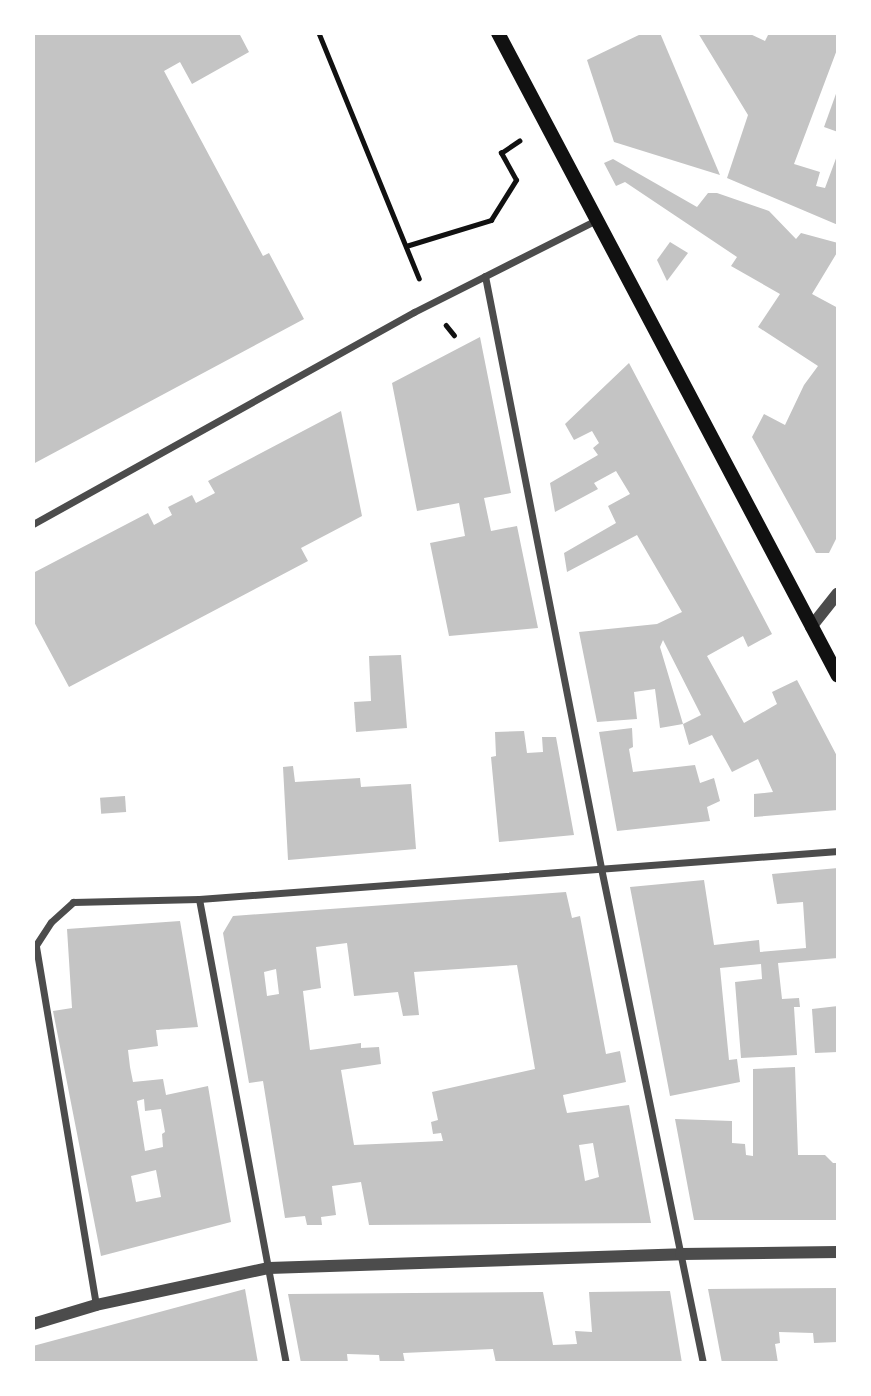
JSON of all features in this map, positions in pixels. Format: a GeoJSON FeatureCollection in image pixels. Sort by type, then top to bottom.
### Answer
{"type":"FeatureCollection","features":[{"type":"Feature","properties":{"kind":"main road"},"geometry":{"type":"LineString","coordinates":[[498,33],[599,219],[838,676]]}},
{"type":"Feature","properties":{"kind":"street"},"geometry":{"type":"LineString","coordinates":[[33,524],[431,303],[599,219]]}},
{"type":"Feature","properties":{"kind":"street"},"geometry":{"type":"LineString","coordinates":[[485,276],[601,868],[703,1363]]}},
{"type":"Feature","properties":{"kind":"street"},"geometry":{"type":"LineString","coordinates":[[811,627],[838,593]]}},
{"type":"Feature","properties":{"kind":"street"},"geometry":{"type":"LineString","coordinates":[[96,1305],[36,945],[51,922],[74,902],[199,899],[838,851]]}},
{"type":"Feature","properties":{"kind":"street"},"geometry":{"type":"LineString","coordinates":[[199,899],[286,1363]]}},
{"type":"Feature","properties":{"kind":"street"},"geometry":{"type":"LineString","coordinates":[[33,1324],[96,1305],[269,1268],[681,1254],[838,1252]]}},
{"type":"Feature","properties":{"kind":"path"},"geometry":{"type":"LineString","coordinates":[[319,33],[431,303],[454,335]]}},
{"type":"Feature","properties":{"kind":"path"},"geometry":{"type":"LineString","coordinates":[[406,246],[491,220],[516,180],[501,153],[523,138]]}},
{"type":"Feature","properties":{"kind":"building"},"geometry":{"type":"Polygon","coordinates":[[[33,33],[239,33],[249,52],[192,84],[180,62],[164,71],[263,256],[269,253],[304,319],[33,464],[33,33]]]}},
{"type":"Feature","properties":{"kind":"building"},"geometry":{"type":"Polygon","coordinates":[[[643,33],[660,33],[720,175],[614,142],[587,60],[643,33]]]}},
{"type":"Feature","properties":{"kind":"building"},"geometry":{"type":"Polygon","coordinates":[[[698,33],[748,33],[765,41],[769,33],[838,33],[838,47],[794,164],[820,172],[816,186],[825,188],[838,153],[838,225],[727,178],[748,115],[698,33]]]}},
{"type":"Feature","properties":{"kind":"building"},"geometry":{"type":"Polygon","coordinates":[[[838,91],[838,132],[824,127],[838,91]]]}},
{"type":"Feature","properties":{"kind":"building"},"geometry":{"type":"Polygon","coordinates":[[[613,159],[697,207],[708,193],[717,193],[769,211],[796,239],[801,233],[838,243],[838,251],[812,294],[838,308],[838,535],[829,553],[816,553],[752,437],[764,414],[785,425],[804,385],[818,366],[758,327],[780,294],[731,266],[737,257],[625,182],[616,186],[604,163],[613,159]]]}},
{"type":"Feature","properties":{"kind":"building"},"geometry":{"type":"Polygon","coordinates":[[[670,242],[688,253],[667,281],[657,260],[670,242]]]}},
{"type":"Feature","properties":{"kind":"building"},"geometry":{"type":"Polygon","coordinates":[[[480,337],[511,493],[484,498],[491,531],[517,526],[538,628],[449,636],[430,543],[465,536],[459,503],[417,511],[392,383],[480,337]]]}},
{"type":"Feature","properties":{"kind":"building"},"geometry":{"type":"Polygon","coordinates":[[[629,363],[772,634],[748,647],[743,636],[707,656],[744,723],[777,704],[772,692],[797,680],[838,758],[838,810],[754,817],[754,794],[773,792],[758,759],[732,772],[712,735],[689,745],[683,724],[660,728],[655,689],[634,692],[637,719],[597,722],[579,632],[657,624],[682,612],[637,535],[567,572],[564,553],[616,523],[608,506],[630,494],[616,471],[594,483],[598,489],[555,512],[550,483],[598,455],[593,448],[599,443],[592,431],[574,440],[565,424],[629,363]],[[663,640],[660,647],[683,724],[701,715],[663,640]]]}},
{"type":"Feature","properties":{"kind":"building"},"geometry":{"type":"Polygon","coordinates":[[[341,411],[362,516],[301,548],[308,561],[69,687],[33,620],[33,573],[148,513],[154,525],[172,515],[168,507],[192,495],[196,503],[215,493],[208,481],[341,411]]]}},
{"type":"Feature","properties":{"kind":"building"},"geometry":{"type":"Polygon","coordinates":[[[401,655],[407,728],[356,732],[354,702],[371,701],[369,656],[401,655]]]}},
{"type":"Feature","properties":{"kind":"building"},"geometry":{"type":"Polygon","coordinates":[[[632,728],[633,747],[629,749],[633,772],[695,765],[700,783],[714,778],[720,801],[707,807],[710,821],[617,831],[599,732],[632,728]]]}},
{"type":"Feature","properties":{"kind":"building"},"geometry":{"type":"Polygon","coordinates":[[[524,731],[527,753],[543,752],[542,737],[556,737],[574,835],[499,842],[491,757],[496,756],[495,732],[524,731]]]}},
{"type":"Feature","properties":{"kind":"building"},"geometry":{"type":"Polygon","coordinates":[[[293,766],[295,782],[360,778],[361,787],[411,784],[416,849],[288,860],[283,767],[293,766]]]}},
{"type":"Feature","properties":{"kind":"building"},"geometry":{"type":"Polygon","coordinates":[[[125,796],[126,812],[101,814],[100,798],[125,796]]]}},
{"type":"Feature","properties":{"kind":"building"},"geometry":{"type":"Polygon","coordinates":[[[838,868],[838,958],[778,963],[782,999],[799,998],[800,1007],[794,1007],[797,1055],[741,1058],[735,982],[762,979],[761,964],[720,968],[729,1060],[737,1059],[740,1082],[670,1096],[630,887],[704,880],[714,945],[759,940],[760,952],[806,948],[803,902],[777,904],[772,874],[838,868]]]}},
{"type":"Feature","properties":{"kind":"building"},"geometry":{"type":"Polygon","coordinates":[[[566,892],[572,918],[580,916],[606,1054],[620,1051],[626,1082],[563,1095],[567,1113],[629,1105],[651,1223],[369,1225],[361,1182],[332,1186],[336,1215],[321,1217],[322,1225],[307,1225],[305,1216],[285,1218],[263,1081],[249,1083],[227,957],[223,933],[233,916],[566,892]],[[347,943],[316,947],[321,988],[303,991],[310,1050],[361,1043],[361,1048],[379,1047],[381,1064],[341,1070],[354,1145],[443,1141],[441,1133],[433,1134],[431,1122],[438,1120],[432,1092],[535,1069],[517,965],[414,972],[419,1015],[403,1016],[398,992],[354,996],[347,943]],[[276,969],[264,972],[267,996],[279,994],[276,969]],[[593,1143],[579,1145],[585,1181],[599,1177],[593,1143]]]}},
{"type":"Feature","properties":{"kind":"building"},"geometry":{"type":"Polygon","coordinates":[[[180,921],[198,1027],[156,1030],[158,1046],[128,1050],[130,1067],[133,1082],[163,1079],[166,1095],[208,1086],[231,1222],[101,1256],[53,1011],[72,1008],[67,929],[180,921]],[[144,1099],[137,1101],[145,1151],[163,1147],[162,1134],[165,1132],[161,1109],[145,1111],[144,1099]],[[156,1170],[131,1176],[136,1202],[161,1197],[156,1170]]]}},
{"type":"Feature","properties":{"kind":"building"},"geometry":{"type":"Polygon","coordinates":[[[838,1006],[838,1052],[815,1053],[812,1009],[838,1006]]]}},
{"type":"Feature","properties":{"kind":"building"},"geometry":{"type":"Polygon","coordinates":[[[795,1067],[798,1155],[825,1155],[833,1163],[838,1163],[838,1220],[694,1220],[675,1119],[732,1121],[732,1143],[745,1144],[746,1155],[753,1156],[753,1069],[795,1067]]]}},
{"type":"Feature","properties":{"kind":"building"},"geometry":{"type":"Polygon","coordinates":[[[838,1288],[838,1342],[814,1343],[813,1333],[779,1332],[780,1343],[775,1344],[778,1363],[722,1363],[708,1289],[838,1288]]]}},
{"type":"Feature","properties":{"kind":"building"},"geometry":{"type":"Polygon","coordinates":[[[245,1289],[258,1363],[33,1363],[33,1346],[245,1289]]]}},
{"type":"Feature","properties":{"kind":"building"},"geometry":{"type":"Polygon","coordinates":[[[670,1291],[682,1363],[496,1363],[493,1349],[403,1353],[405,1363],[380,1363],[379,1355],[347,1354],[348,1363],[301,1363],[288,1294],[543,1292],[553,1345],[577,1344],[575,1331],[592,1332],[589,1292],[670,1291]]]}}]}
